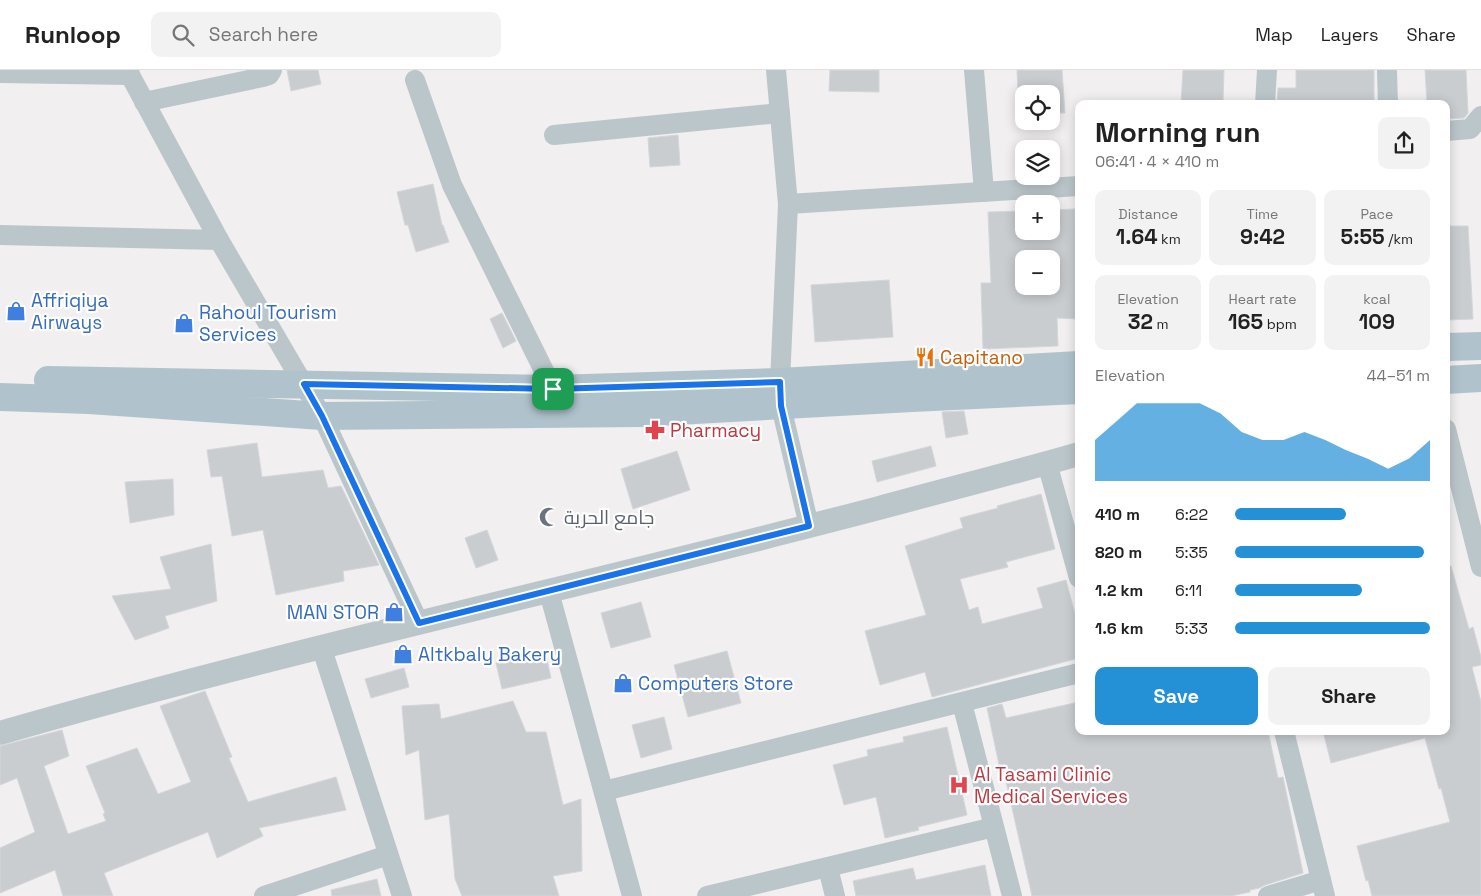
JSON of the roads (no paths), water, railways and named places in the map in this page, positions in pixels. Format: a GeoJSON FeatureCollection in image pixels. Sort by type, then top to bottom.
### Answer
{"type":"FeatureCollection","features":[{"type":"Feature","properties":{"kind":"main road"},"geometry":{"type":"LineString","coordinates":[[1450,347],[1481,346]]}},
{"type":"Feature","properties":{"kind":"main road"},"geometry":{"type":"LineString","coordinates":[[0,379],[553,389],[732,396],[781,394],[1075,366]]}},
{"type":"Feature","properties":{"kind":"main road"},"geometry":{"type":"LineString","coordinates":[[1450,380],[1481,378]]}},
{"type":"Feature","properties":{"kind":"main road"},"geometry":{"type":"LineString","coordinates":[[781,394],[931,397],[1075,390]]}},
{"type":"Feature","properties":{"kind":"main road"},"geometry":{"type":"LineString","coordinates":[[0,397],[89,400],[322,416],[640,413],[732,396]]}},
{"type":"Feature","properties":{"kind":"street"},"geometry":{"type":"LineString","coordinates":[[144,102],[263,77],[269,75],[272,70]]}},
{"type":"Feature","properties":{"kind":"street"},"geometry":{"type":"LineString","coordinates":[[776,70],[788,204],[781,394],[809,526]]}},
{"type":"Feature","properties":{"kind":"street"},"geometry":{"type":"LineString","coordinates":[[974,70],[984,192]]}},
{"type":"Feature","properties":{"kind":"street"},"geometry":{"type":"LineString","coordinates":[[1265,100],[1267,70]]}},
{"type":"Feature","properties":{"kind":"street"},"geometry":{"type":"LineString","coordinates":[[0,73],[130,72],[144,102],[219,240],[322,416],[419,623]]}},
{"type":"Feature","properties":{"kind":"street"},"geometry":{"type":"LineString","coordinates":[[1387,72],[1388,100]]}},
{"type":"Feature","properties":{"kind":"street"},"geometry":{"type":"LineString","coordinates":[[415,80],[452,185],[553,389]]}},
{"type":"Feature","properties":{"kind":"street"},"geometry":{"type":"LineString","coordinates":[[554,135],[780,113]]}},
{"type":"Feature","properties":{"kind":"street"},"geometry":{"type":"LineString","coordinates":[[1450,131],[1470,129],[1481,116]]}},
{"type":"Feature","properties":{"kind":"street"},"geometry":{"type":"LineString","coordinates":[[788,204],[1075,186]]}},
{"type":"Feature","properties":{"kind":"street"},"geometry":{"type":"LineString","coordinates":[[0,235],[219,240]]}},
{"type":"Feature","properties":{"kind":"street"},"geometry":{"type":"LineString","coordinates":[[1450,445],[1481,567]]}},
{"type":"Feature","properties":{"kind":"street"},"geometry":{"type":"LineString","coordinates":[[0,733],[321,646],[549,592],[809,526],[1075,455]]}},
{"type":"Feature","properties":{"kind":"street"},"geometry":{"type":"LineString","coordinates":[[1047,463],[1075,564]]}},
{"type":"Feature","properties":{"kind":"street"},"geometry":{"type":"LineString","coordinates":[[549,592],[632,896]]}},
{"type":"Feature","properties":{"kind":"street"},"geometry":{"type":"LineString","coordinates":[[321,646],[402,896]]}},
{"type":"Feature","properties":{"kind":"street"},"geometry":{"type":"LineString","coordinates":[[604,791],[1075,674]]}},
{"type":"Feature","properties":{"kind":"street"},"geometry":{"type":"LineString","coordinates":[[962,703],[1012,896]]}},
{"type":"Feature","properties":{"kind":"street"},"geometry":{"type":"LineString","coordinates":[[1268,896],[1323,888],[1285,735]]}},
{"type":"Feature","properties":{"kind":"street"},"geometry":{"type":"LineString","coordinates":[[707,896],[994,827]]}},
{"type":"Feature","properties":{"kind":"street"},"geometry":{"type":"LineString","coordinates":[[264,896],[388,855]]}},
{"type":"Feature","properties":{"kind":"street"},"geometry":{"type":"LineString","coordinates":[[828,868],[835,896]]}},
{"type":"Feature","properties":{"kind":"place","name":"Affriqiya Airways"},"geometry":{"type":"Point","coordinates":[16,311]}},
{"type":"Feature","properties":{"kind":"place","name":"Rahoul Tourism Services"},"geometry":{"type":"Point","coordinates":[184,323]}},
{"type":"Feature","properties":{"kind":"place","name":"Capitano"},"geometry":{"type":"Point","coordinates":[925,357]}},
{"type":"Feature","properties":{"kind":"place","name":"Pharmacy"},"geometry":{"type":"Point","coordinates":[655,430]}},
{"type":"Feature","properties":{"kind":"place","name":"جامع الحرية"},"geometry":{"type":"Point","coordinates":[549,517]}},
{"type":"Feature","properties":{"kind":"place","name":"MAN STOR"},"geometry":{"type":"Point","coordinates":[394,612]}},
{"type":"Feature","properties":{"kind":"place","name":"Altkbaly Bakery"},"geometry":{"type":"Point","coordinates":[403,654]}},
{"type":"Feature","properties":{"kind":"place","name":"Computers Store"},"geometry":{"type":"Point","coordinates":[623,683]}},
{"type":"Feature","properties":{"kind":"place","name":"Al Tasami Clinic Medical Services"},"geometry":{"type":"Point","coordinates":[959,785]}}]}
